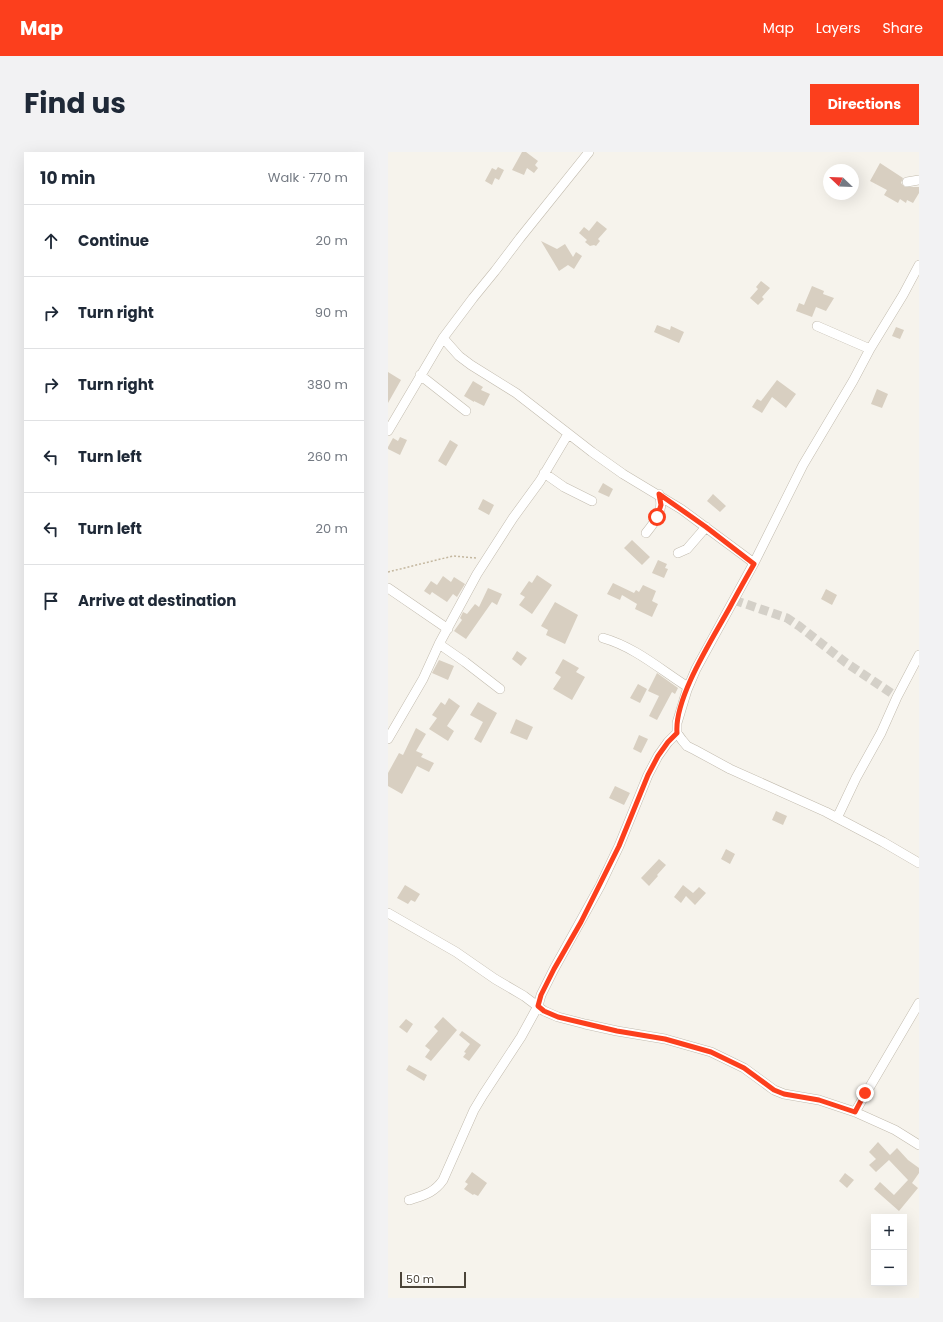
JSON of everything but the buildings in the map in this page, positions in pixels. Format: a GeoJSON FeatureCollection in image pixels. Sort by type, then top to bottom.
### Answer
{"type":"FeatureCollection","features":[{"type":"Feature","properties":{"kind":"street"},"geometry":{"type":"LineString","coordinates":[[388,430],[443,338],[589,152]]}},
{"type":"Feature","properties":{"kind":"street"},"geometry":{"type":"LineString","coordinates":[[907,182],[919,180]]}},
{"type":"Feature","properties":{"kind":"street"},"geometry":{"type":"LineString","coordinates":[[919,265],[903,295],[803,465],[754,564],[696,669],[688,687],[676,723],[677,733],[687,746],[704,756],[837,818],[919,863]]}},
{"type":"Feature","properties":{"kind":"street"},"geometry":{"type":"LineString","coordinates":[[817,326],[870,349]]}},
{"type":"Feature","properties":{"kind":"street"},"geometry":{"type":"LineString","coordinates":[[443,338],[459,356],[516,393],[568,434],[623,474],[659,494],[706,527],[754,564]]}},
{"type":"Feature","properties":{"kind":"street"},"geometry":{"type":"LineString","coordinates":[[420,375],[466,411]]}},
{"type":"Feature","properties":{"kind":"street"},"geometry":{"type":"LineString","coordinates":[[388,739],[423,680],[439,644],[486,560],[568,434]]}},
{"type":"Feature","properties":{"kind":"street"},"geometry":{"type":"LineString","coordinates":[[544,473],[564,487],[592,501]]}},
{"type":"Feature","properties":{"kind":"street"},"geometry":{"type":"LineString","coordinates":[[646,533],[654,523],[660,511],[659,494]]}},
{"type":"Feature","properties":{"kind":"street"},"geometry":{"type":"LineString","coordinates":[[678,553],[687,549],[706,527]]}},
{"type":"Feature","properties":{"kind":"street"},"geometry":{"type":"LineString","coordinates":[[388,588],[448,629]]}},
{"type":"Feature","properties":{"kind":"street"},"geometry":{"type":"LineString","coordinates":[[603,638],[614,640],[625,646],[688,687]]}},
{"type":"Feature","properties":{"kind":"street"},"geometry":{"type":"LineString","coordinates":[[439,644],[500,689]]}},
{"type":"Feature","properties":{"kind":"street"},"geometry":{"type":"LineString","coordinates":[[837,818],[856,778],[881,733],[897,696],[919,655]]}},
{"type":"Feature","properties":{"kind":"street"},"geometry":{"type":"LineString","coordinates":[[409,1200],[431,1192],[438,1187],[443,1180],[480,1100],[514,1049],[538,1006],[541,995],[554,969],[581,922],[619,846],[648,775],[658,756],[668,742],[677,733]]}},
{"type":"Feature","properties":{"kind":"street"},"geometry":{"type":"LineString","coordinates":[[388,913],[456,952],[544,1011],[558,1017],[617,1031],[665,1039],[711,1052],[744,1068],[774,1090],[784,1094],[819,1100],[855,1112],[895,1130],[919,1145]]}},
{"type":"Feature","properties":{"kind":"street"},"geometry":{"type":"LineString","coordinates":[[855,1112],[919,1003]]}},
{"type":"Feature","properties":{"kind":"path"},"geometry":{"type":"LineString","coordinates":[[388,572],[453,556],[464,556],[486,560]]}},
{"type":"Feature","properties":{"kind":"tunnel"},"geometry":{"type":"LineString","coordinates":[[734,600],[787,618],[845,662],[897,697]]}},
{"type":"Feature","properties":{"kind":"route"},"geometry":{"type":"LineString","coordinates":[[657,517],[661,505],[659,494],[706,527],[754,564],[696,669],[676,723],[677,733],[668,742],[658,756],[648,775],[619,846],[600,886],[554,969],[541,995],[538,1006],[544,1011],[558,1017],[617,1031],[665,1039],[711,1052],[744,1068],[774,1090],[784,1094],[819,1100],[855,1112],[865,1093]]}}]}
